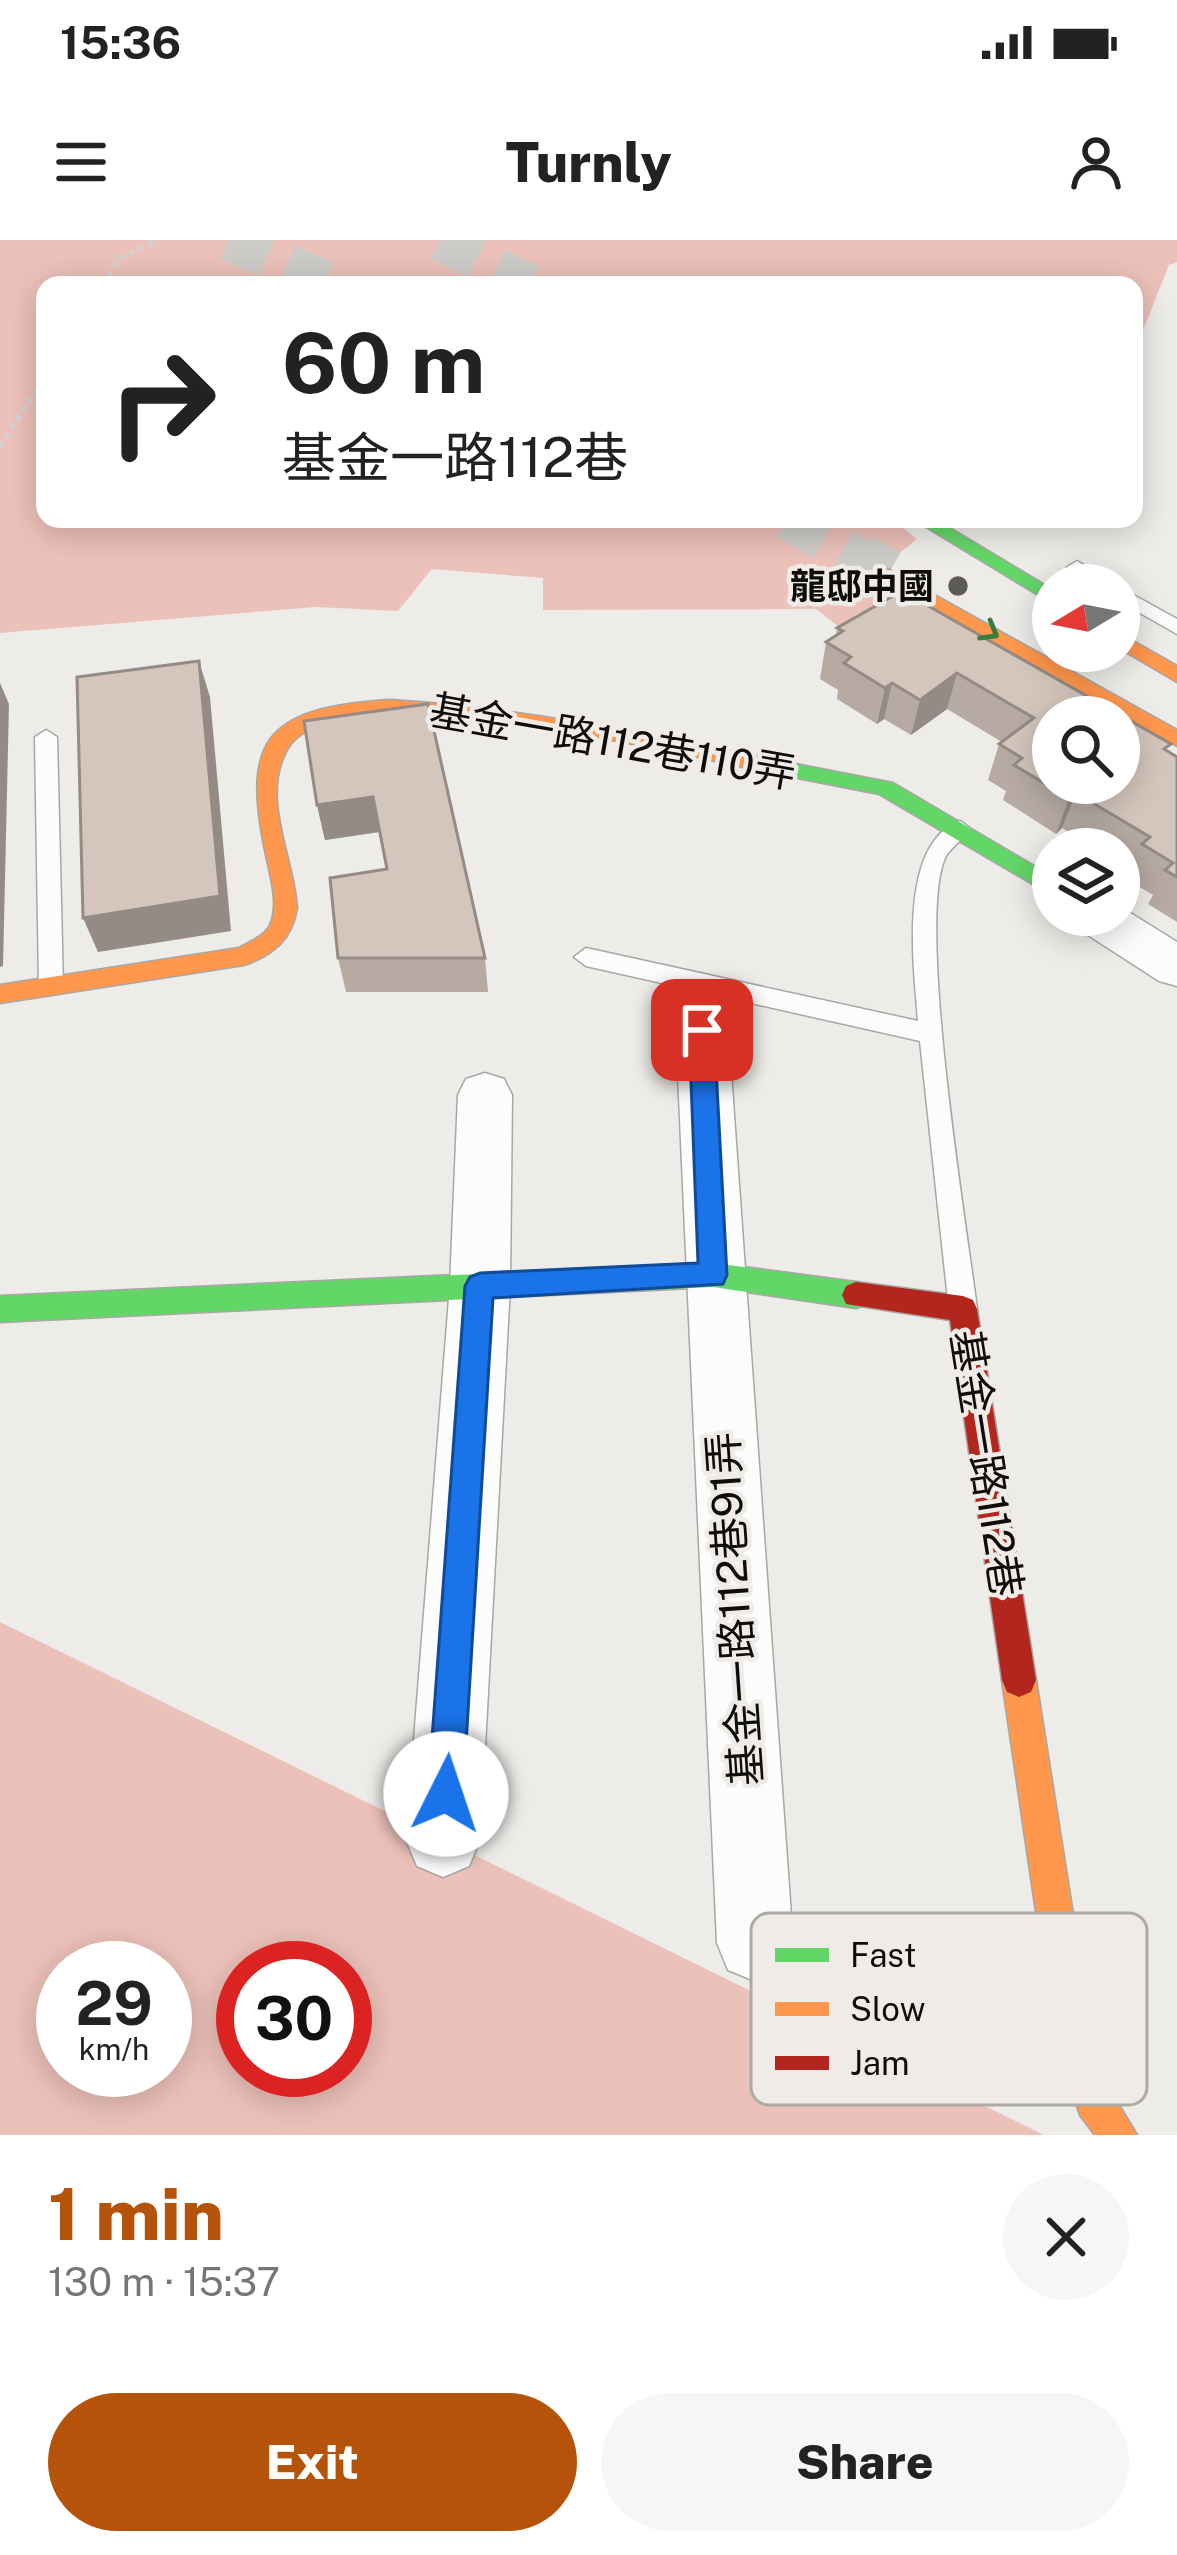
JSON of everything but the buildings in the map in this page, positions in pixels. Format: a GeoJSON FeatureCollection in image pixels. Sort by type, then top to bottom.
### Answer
{"type":"FeatureCollection","features":[{"type":"Feature","properties":{"kind":"street"},"geometry":{"type":"LineString","coordinates":[[937,528],[1032,584]]}},
{"type":"Feature","properties":{"kind":"street"},"geometry":{"type":"LineString","coordinates":[[888,575],[1177,739]]}},
{"type":"Feature","properties":{"kind":"street"},"geometry":{"type":"LineString","coordinates":[[1140,636],[1177,653]]}},
{"type":"Feature","properties":{"kind":"street"},"geometry":{"type":"LineString","coordinates":[[1140,652],[1177,675]]}},
{"type":"Feature","properties":{"kind":"street","name":"基金一路112巷110弄"},"geometry":{"type":"LineString","coordinates":[[0,994],[244,956],[278,935],[287,910],[265,796],[274,750],[300,722],[359,706],[438,707],[506,716],[885,788],[1032,875]]}},
{"type":"Feature","properties":{"kind":"street"},"geometry":{"type":"LineString","coordinates":[[1128,936],[1177,967]]}},
{"type":"Feature","properties":{"kind":"street","name":"基金一路112巷91弄"},"geometry":{"type":"LineString","coordinates":[[702,1030],[753,1913]]}},
{"type":"Feature","properties":{"kind":"street"},"geometry":{"type":"LineString","coordinates":[[443,1840],[480,1286],[484,1095]]}},
{"type":"Feature","properties":{"kind":"street","name":"基金一路112巷"},"geometry":{"type":"LineString","coordinates":[[0,1309],[713,1275],[963,1309],[1055,1913]]}},
{"type":"Feature","properties":{"kind":"street","name":"基金一路112巷"},"geometry":{"type":"LineString","coordinates":[[1096,2105],[1118,2135]]}},
{"type":"Feature","properties":{"kind":"lane"},"geometry":{"type":"LineString","coordinates":[[1140,606],[1177,628]]}},
{"type":"Feature","properties":{"kind":"lane"},"geometry":{"type":"LineString","coordinates":[[46,737],[51,986]]}},
{"type":"Feature","properties":{"kind":"lane"},"geometry":{"type":"LineString","coordinates":[[960,829],[933,858],[927,899],[932,1034],[963,1309]]}},
{"type":"Feature","properties":{"kind":"lane"},"geometry":{"type":"LineString","coordinates":[[586,957],[932,1034]]}},
{"type":"Feature","properties":{"kind":"path"},"geometry":{"type":"LineString","coordinates":[[109,276],[120,258],[158,240]]}},
{"type":"Feature","properties":{"kind":"path"},"geometry":{"type":"LineString","coordinates":[[0,447],[36,390]]}},
{"type":"Feature","properties":{"kind":"shaded area"},"geometry":{"type":"Polygon","coordinates":[[[0,240],[1177,240],[1177,262],[1169,265],[1143,330],[1143,276],[36,276],[36,528],[903,528],[917,539],[861,584],[912,612],[858,642],[816,609],[543,610],[543,578],[432,569],[398,611],[316,607],[0,633],[0,240]]]}},
{"type":"Feature","properties":{"kind":"shaded area"},"geometry":{"type":"Polygon","coordinates":[[[0,1622],[751,1991],[751,2105],[983,2105],[1042,2134],[0,2135],[0,1622]]]}},
{"type":"Feature","properties":{"kind":"tunnel"},"geometry":{"type":"LineString","coordinates":[[229,240],[312,276]]}},
{"type":"Feature","properties":{"kind":"tunnel"},"geometry":{"type":"LineString","coordinates":[[440,240],[512,276]]}},
{"type":"Feature","properties":{"kind":"tunnel"},"geometry":{"type":"LineString","coordinates":[[804,528],[867,563]]}},
{"type":"Feature","properties":{"kind":"tunnel"},"geometry":{"type":"LineString","coordinates":[[861,560],[888,575]]}},
{"type":"Feature","properties":{"kind":"traffic: fast"},"geometry":{"type":"LineString","coordinates":[[937,528],[1032,585]]}},
{"type":"Feature","properties":{"kind":"traffic: fast"},"geometry":{"type":"LineString","coordinates":[[775,767],[885,788],[1032,876]]}},
{"type":"Feature","properties":{"kind":"traffic: fast"},"geometry":{"type":"LineString","coordinates":[[0,1309],[713,1275],[856,1295]]}},
{"type":"Feature","properties":{"kind":"traffic: slow"},"geometry":{"type":"LineString","coordinates":[[888,575],[1177,739]]}},
{"type":"Feature","properties":{"kind":"traffic: slow"},"geometry":{"type":"LineString","coordinates":[[1140,652],[1177,675]]}},
{"type":"Feature","properties":{"kind":"traffic: slow"},"geometry":{"type":"LineString","coordinates":[[0,994],[244,956],[272,940],[283,925],[285,908],[265,796],[270,766],[278,747],[298,724],[335,711],[390,707],[529,720],[775,767]]}},
{"type":"Feature","properties":{"kind":"traffic: slow"},"geometry":{"type":"LineString","coordinates":[[1019,1680],[1054,1913]]}},
{"type":"Feature","properties":{"kind":"traffic: slow"},"geometry":{"type":"LineString","coordinates":[[1097,2105],[1118,2135]]}},
{"type":"Feature","properties":{"kind":"traffic: jam"},"geometry":{"type":"LineString","coordinates":[[856,1295],[963,1309],[1019,1680]]}},
{"type":"Feature","properties":{"kind":"place","name":"龍邸中國"},"geometry":{"type":"Point","coordinates":[958,586]}},
{"type":"Feature","properties":{"kind":"route"},"geometry":{"type":"LineString","coordinates":[[446,1794],[480,1286],[713,1275],[702,1030]]}}]}
